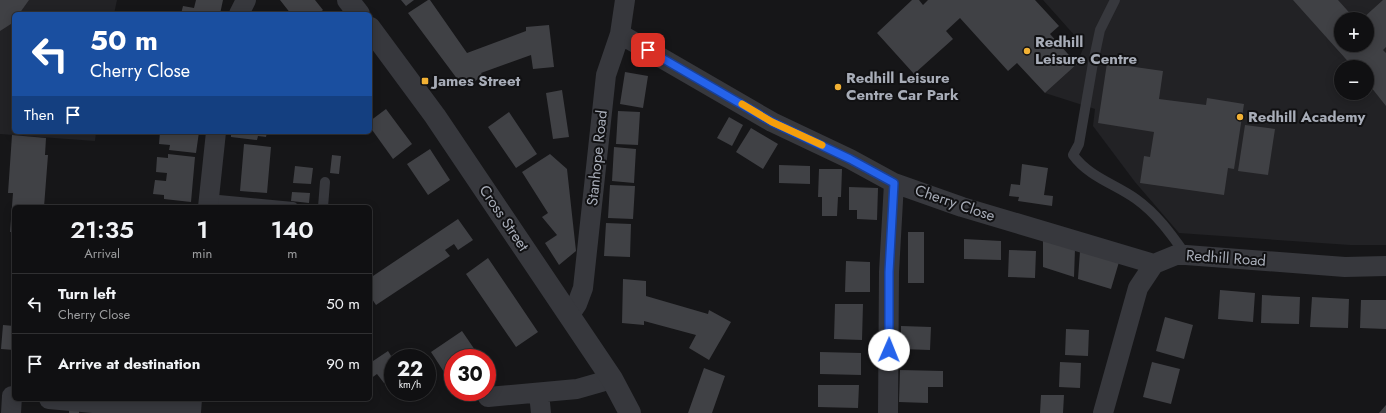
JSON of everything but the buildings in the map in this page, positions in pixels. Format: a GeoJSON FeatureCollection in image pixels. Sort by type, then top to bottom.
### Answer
{"type":"FeatureCollection","features":[{"type":"Feature","properties":{"kind":"street"},"geometry":{"type":"LineString","coordinates":[[240,12],[246,0]]}},
{"type":"Feature","properties":{"kind":"street"},"geometry":{"type":"LineString","coordinates":[[348,0],[357,12]]}},
{"type":"Feature","properties":{"kind":"street","name":"Stanhope Road"},"geometry":{"type":"LineString","coordinates":[[570,316],[577,304],[583,288],[606,76],[620,34],[625,0]]}},
{"type":"Feature","properties":{"kind":"street","name":"Cross Street"},"geometry":{"type":"LineString","coordinates":[[372,31],[435,116],[570,316],[612,379],[630,413]]}},
{"type":"Feature","properties":{"kind":"street","name":"Cherry Close"},"geometry":{"type":"LineString","coordinates":[[620,34],[772,122],[850,159],[894,183],[962,207],[1154,264]]}},
{"type":"Feature","properties":{"kind":"street"},"geometry":{"type":"LineString","coordinates":[[208,203],[216,134]]}},
{"type":"Feature","properties":{"kind":"street"},"geometry":{"type":"LineString","coordinates":[[888,413],[889,272],[894,183]]}},
{"type":"Feature","properties":{"kind":"street","name":"Redhill Road"},"geometry":{"type":"LineString","coordinates":[[1154,264],[1176,255],[1186,254],[1346,267],[1386,266]]}},
{"type":"Feature","properties":{"kind":"street"},"geometry":{"type":"LineString","coordinates":[[1103,413],[1138,288],[1154,264]]}},
{"type":"Feature","properties":{"kind":"street"},"geometry":{"type":"LineString","coordinates":[[496,396],[577,389],[612,379]]}},
{"type":"Feature","properties":{"kind":"street"},"geometry":{"type":"LineString","coordinates":[[539,393],[541,413]]}},
{"type":"Feature","properties":{"kind":"street"},"geometry":{"type":"LineString","coordinates":[[58,401],[83,407],[147,410],[192,405]]}},
{"type":"Feature","properties":{"kind":"lane"},"geometry":{"type":"LineString","coordinates":[[1115,0],[1100,30],[1079,144],[1074,154],[1092,174],[1135,198],[1151,210],[1171,233],[1186,254]]}},
{"type":"Feature","properties":{"kind":"lane"},"geometry":{"type":"LineString","coordinates":[[323,205],[325,182]]}},
{"type":"Feature","properties":{"kind":"lane"},"geometry":{"type":"LineString","coordinates":[[208,203],[250,205]]}},
{"type":"Feature","properties":{"kind":"shaded area"},"geometry":{"type":"Polygon","coordinates":[[[0,0],[117,0],[114,12],[12,12],[12,134],[96,134],[95,141],[0,134],[0,0]]]}},
{"type":"Feature","properties":{"kind":"shaded area","name":"Redhill Academy"},"geometry":{"type":"Polygon","coordinates":[[[1043,0],[1386,0],[1386,245],[1350,245],[1179,233],[1135,182],[1093,126],[1095,109],[1045,93],[1077,64],[1084,46],[1043,0]]]}},
{"type":"Feature","properties":{"kind":"slow traffic"},"geometry":{"type":"LineString","coordinates":[[742,104],[772,122],[822,145]]}},
{"type":"Feature","properties":{"kind":"place","name":"Redhill Leisure Centre"},"geometry":{"type":"Point","coordinates":[1027,51]}},
{"type":"Feature","properties":{"kind":"place","name":"James Street"},"geometry":{"type":"Point","coordinates":[425,81]}},
{"type":"Feature","properties":{"kind":"place","name":"Redhill Leisure Centre Car Park"},"geometry":{"type":"Point","coordinates":[838,87]}},
{"type":"Feature","properties":{"kind":"place","name":"Redhill Academy"},"geometry":{"type":"Point","coordinates":[1240,117]}},
{"type":"Feature","properties":{"kind":"route"},"geometry":{"type":"LineString","coordinates":[[648,50],[772,122],[850,159],[894,183],[889,272],[889,350]]}}]}
